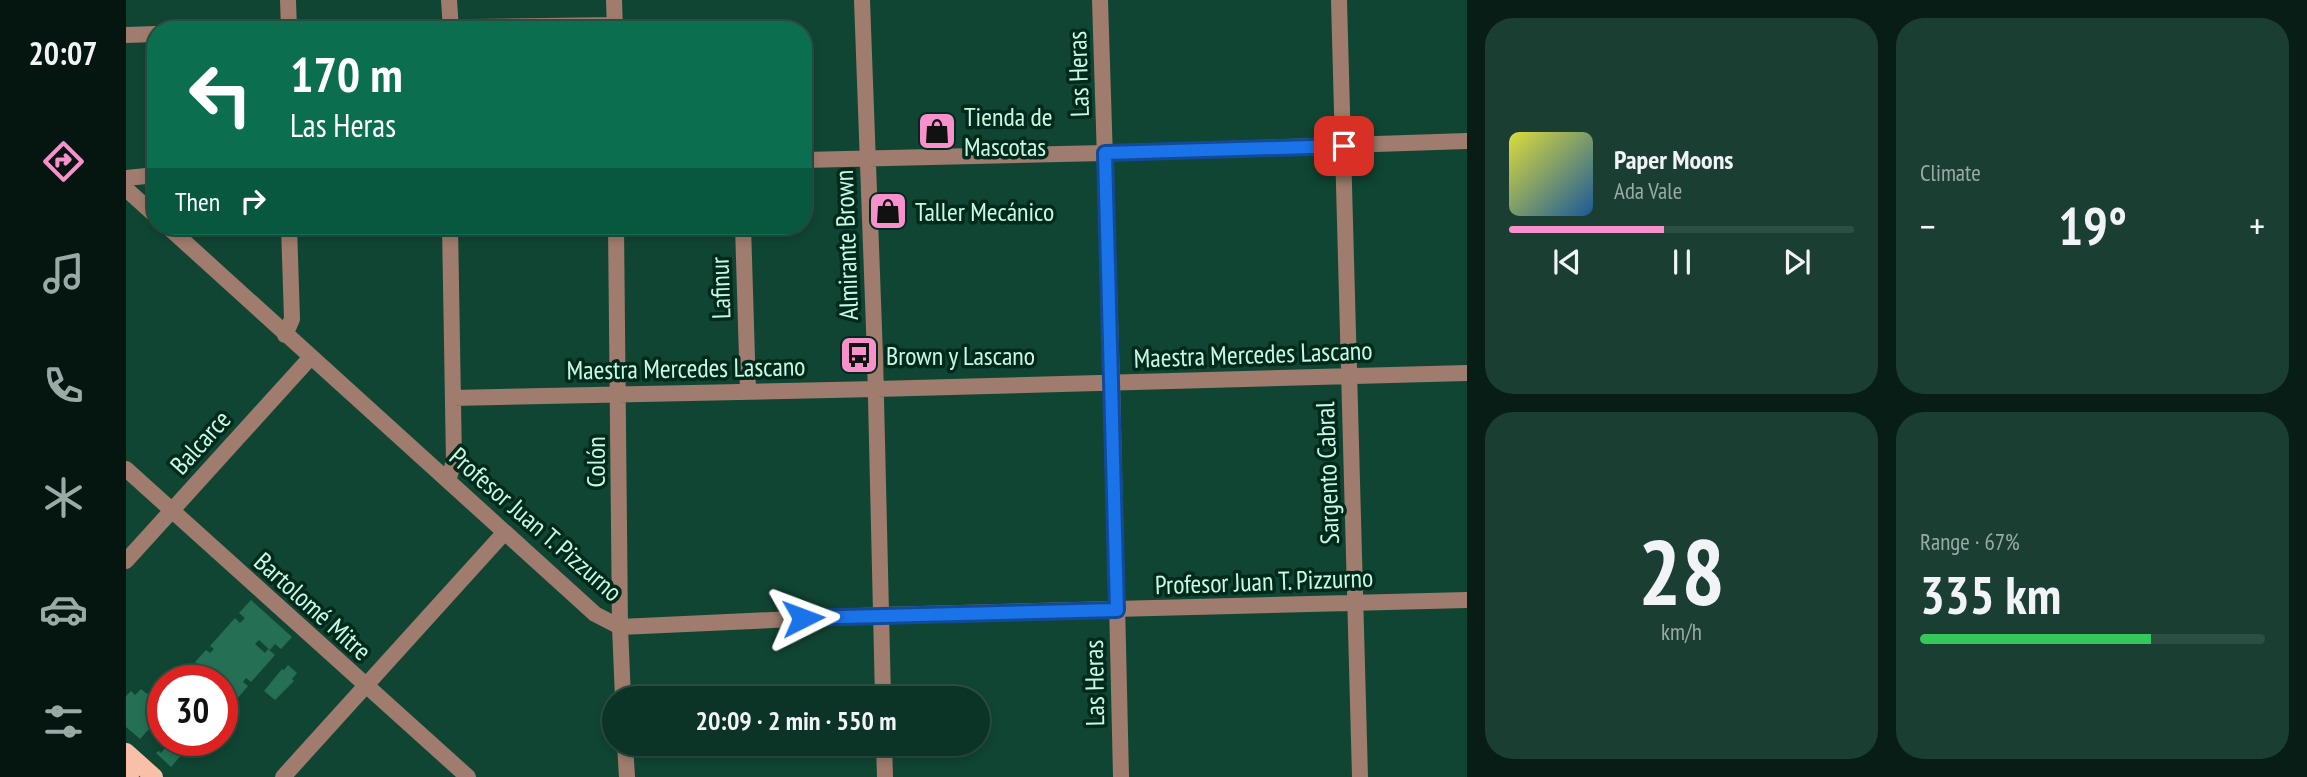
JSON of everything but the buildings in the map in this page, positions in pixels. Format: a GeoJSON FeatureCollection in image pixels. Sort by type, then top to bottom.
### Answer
{"type":"FeatureCollection","features":[{"type":"Feature","properties":{"kind":"main road"},"geometry":{"type":"LineString","coordinates":[[126,752],[154,777]]}},
{"type":"Feature","properties":{"kind":"main road"},"geometry":{"type":"LineString","coordinates":[[126,774],[130,777]]}},
{"type":"Feature","properties":{"kind":"street"},"geometry":{"type":"LineString","coordinates":[[288,0],[289,21]]}},
{"type":"Feature","properties":{"kind":"street"},"geometry":{"type":"LineString","coordinates":[[449,0],[450,21]]}},
{"type":"Feature","properties":{"kind":"street"},"geometry":{"type":"LineString","coordinates":[[614,0],[615,21]]}},
{"type":"Feature","properties":{"kind":"street","name":"Almirante Brown"},"geometry":{"type":"LineString","coordinates":[[862,0],[876,389],[883,686]]}},
{"type":"Feature","properties":{"kind":"street","name":"Las Heras"},"geometry":{"type":"LineString","coordinates":[[1100,0],[1121,777]]}},
{"type":"Feature","properties":{"kind":"street","name":"Sargento Cabral"},"geometry":{"type":"LineString","coordinates":[[1339,0],[1360,777]]}},
{"type":"Feature","properties":{"kind":"street"},"geometry":{"type":"LineString","coordinates":[[126,35],[147,34]]}},
{"type":"Feature","properties":{"kind":"street"},"geometry":{"type":"LineString","coordinates":[[812,160],[1467,141]]}},
{"type":"Feature","properties":{"kind":"street"},"geometry":{"type":"LineString","coordinates":[[126,178],[147,177]]}},
{"type":"Feature","properties":{"kind":"street"},"geometry":{"type":"LineString","coordinates":[[126,188],[147,208]]}},
{"type":"Feature","properties":{"kind":"street","name":"Profesor Juan T. Pizzurno"},"geometry":{"type":"LineString","coordinates":[[177,235],[595,614],[621,627],[881,615],[1467,600]]}},
{"type":"Feature","properties":{"kind":"street"},"geometry":{"type":"LineString","coordinates":[[285,335],[292,318],[289,235]]}},
{"type":"Feature","properties":{"kind":"street"},"geometry":{"type":"LineString","coordinates":[[448,481],[454,461],[450,235]]}},
{"type":"Feature","properties":{"kind":"street","name":"Colón"},"geometry":{"type":"LineString","coordinates":[[616,235],[623,686]]}},
{"type":"Feature","properties":{"kind":"street","name":"Lafinur"},"geometry":{"type":"LineString","coordinates":[[743,235],[748,391]]}},
{"type":"Feature","properties":{"kind":"street","name":"Balcarce"},"geometry":{"type":"LineString","coordinates":[[126,561],[311,357]]}},
{"type":"Feature","properties":{"kind":"street","name":"Maestra Mercedes Lascano"},"geometry":{"type":"LineString","coordinates":[[453,398],[1467,373]]}},
{"type":"Feature","properties":{"kind":"street","name":"Bartolomé Mitre"},"geometry":{"type":"LineString","coordinates":[[126,469],[468,777]]}},
{"type":"Feature","properties":{"kind":"street"},"geometry":{"type":"LineString","coordinates":[[283,777],[504,533]]}},
{"type":"Feature","properties":{"kind":"street"},"geometry":{"type":"LineString","coordinates":[[626,756],[627,777]]}},
{"type":"Feature","properties":{"kind":"street"},"geometry":{"type":"LineString","coordinates":[[884,756],[885,777]]}},
{"type":"Feature","properties":{"kind":"place","name":"Tienda de Mascotas"},"geometry":{"type":"Point","coordinates":[937,131]}},
{"type":"Feature","properties":{"kind":"place","name":"Taller Mecánico"},"geometry":{"type":"Point","coordinates":[888,211]}},
{"type":"Feature","properties":{"kind":"place","name":"Brown y Lascano"},"geometry":{"type":"Point","coordinates":[859,355]}},
{"type":"Feature","properties":{"kind":"route"},"geometry":{"type":"LineString","coordinates":[[803,618],[1117,610],[1105,153],[1344,146]]}}]}
